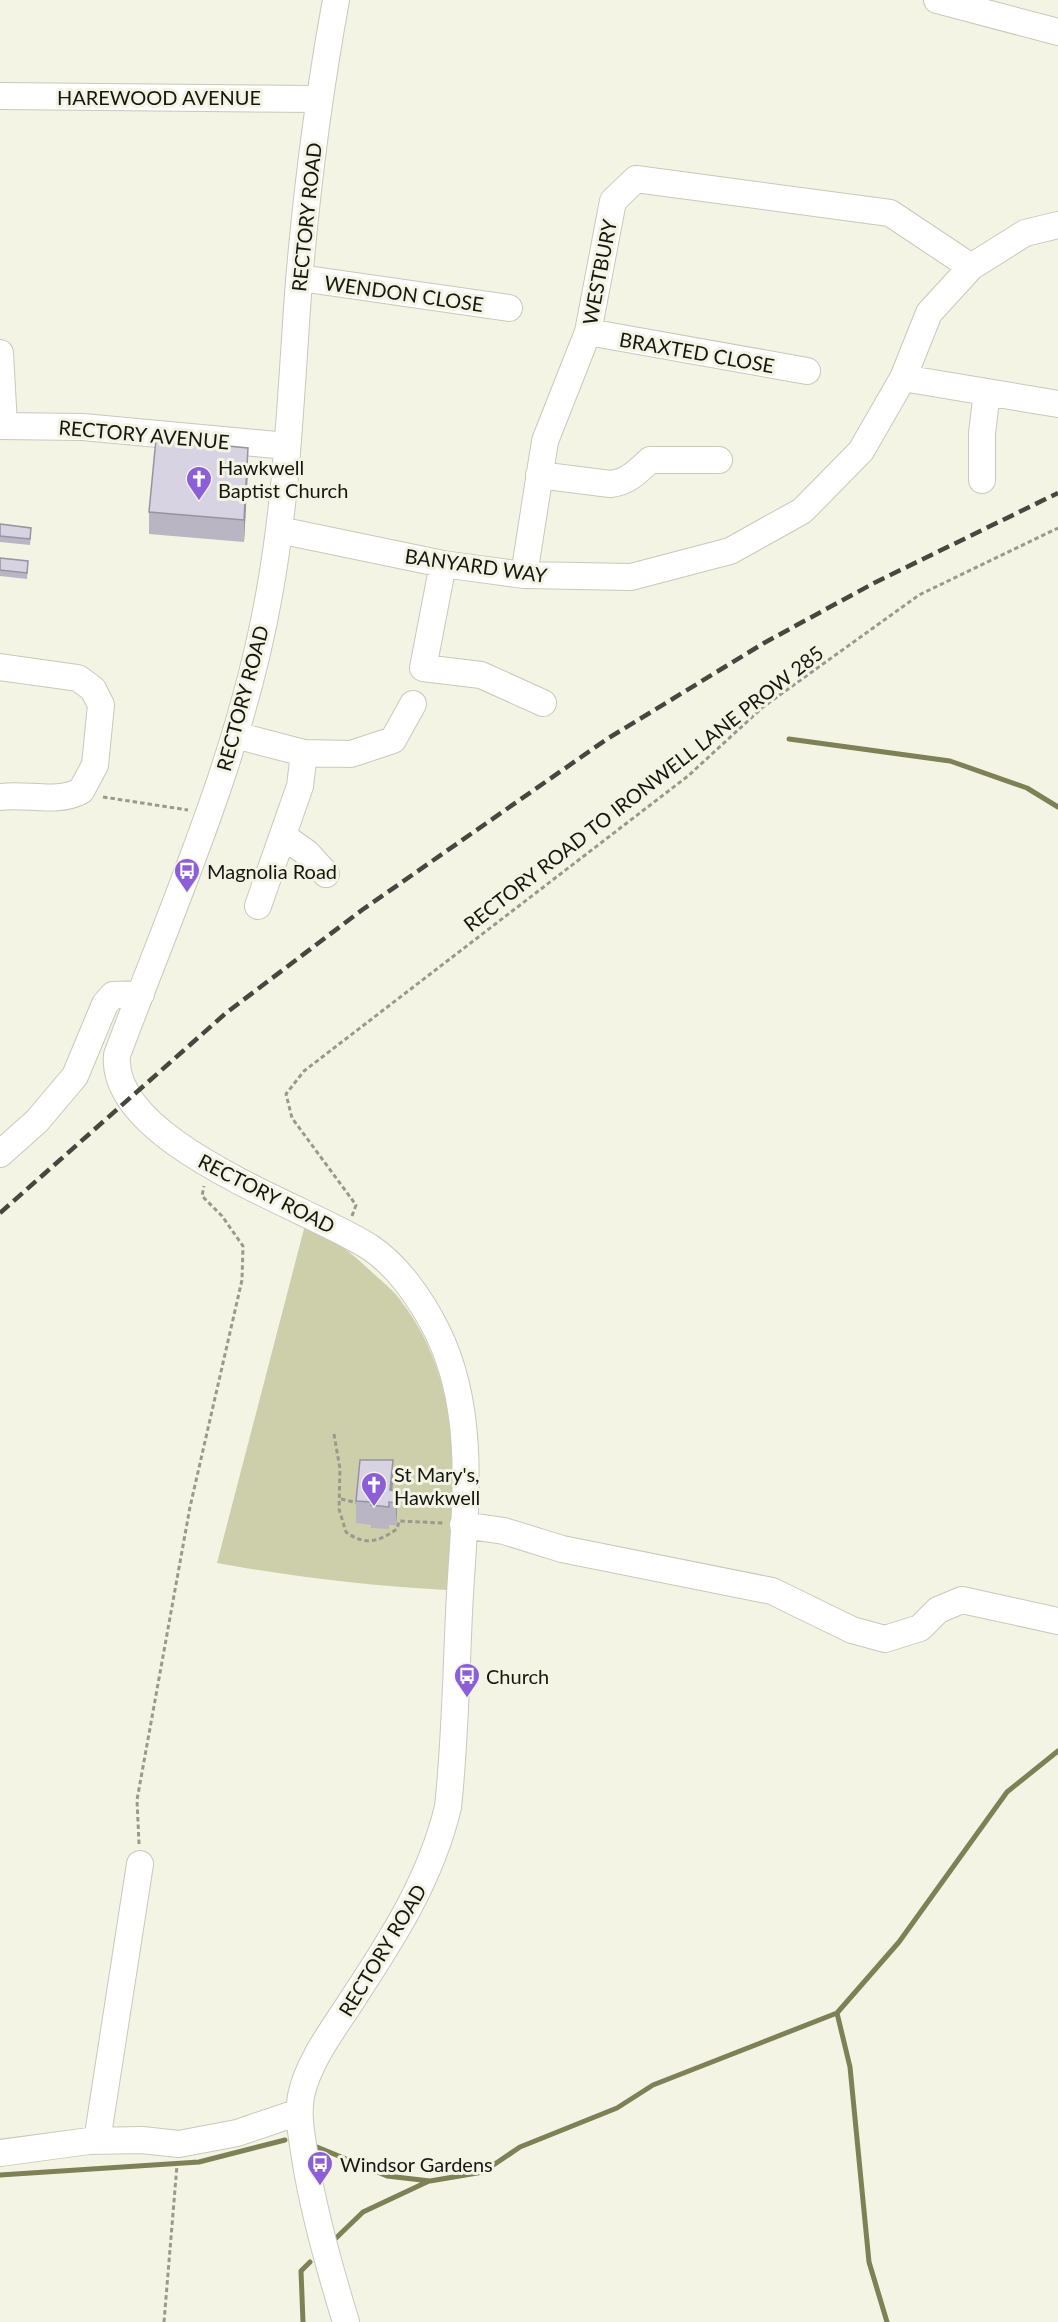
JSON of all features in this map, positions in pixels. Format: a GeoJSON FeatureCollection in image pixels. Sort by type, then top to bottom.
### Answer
{"type":"FeatureCollection","features":[{"type":"Feature","properties":{"kind":"street","name":"RECTORY ROAD"},"geometry":{"type":"LineString","coordinates":[[336,0],[318,99],[279,530],[264,620],[235,735],[208,814],[117,1055],[120,1082],[150,1120],[207,1165],[347,1234],[372,1249],[407,1284],[437,1331],[450,1362],[463,1416],[463,1525],[452,1770],[448,1807],[440,1843],[422,1885],[401,1924],[313,2065],[304,2083],[299,2112],[315,2216],[346,2322]]}},
{"type":"Feature","properties":{"kind":"street"},"geometry":{"type":"LineString","coordinates":[[937,0],[1058,32]]}},
{"type":"Feature","properties":{"kind":"street","name":"HAREWOOD AVENUE"},"geometry":{"type":"LineString","coordinates":[[0,96],[318,99]]}},
{"type":"Feature","properties":{"kind":"street","name":"WESTBURY"},"geometry":{"type":"LineString","coordinates":[[524,575],[545,441],[588,332],[613,201],[636,179],[890,213],[971,267]]}},
{"type":"Feature","properties":{"kind":"street","name":"BANYARD WAY"},"geometry":{"type":"LineString","coordinates":[[279,530],[442,564],[524,575],[631,578],[730,551],[802,511],[861,451],[903,378],[929,313],[971,267],[1025,233],[1058,225]]}},
{"type":"Feature","properties":{"kind":"street","name":"WENDON CLOSE"},"geometry":{"type":"LineString","coordinates":[[300,278],[509,308]]}},
{"type":"Feature","properties":{"kind":"street","name":"BRAXTED CLOSE"},"geometry":{"type":"LineString","coordinates":[[588,332],[807,371]]}},
{"type":"Feature","properties":{"kind":"street"},"geometry":{"type":"LineString","coordinates":[[0,353],[2,426]]}},
{"type":"Feature","properties":{"kind":"street"},"geometry":{"type":"LineString","coordinates":[[903,378],[1058,404]]}},
{"type":"Feature","properties":{"kind":"street"},"geometry":{"type":"LineString","coordinates":[[982,480],[982,433],[987,392]]}},
{"type":"Feature","properties":{"kind":"street","name":"RECTORY AVENUE"},"geometry":{"type":"LineString","coordinates":[[2,426],[83,427],[287,446]]}},
{"type":"Feature","properties":{"kind":"street"},"geometry":{"type":"LineString","coordinates":[[540,475],[610,484],[621,483],[633,476],[650,460],[719,460]]}},
{"type":"Feature","properties":{"kind":"street"},"geometry":{"type":"LineString","coordinates":[[442,564],[423,668],[481,675],[543,703]]}},
{"type":"Feature","properties":{"kind":"street"},"geometry":{"type":"LineString","coordinates":[[0,667],[78,678],[93,689],[101,705],[95,765],[81,791],[61,798],[18,794],[0,797]]}},
{"type":"Feature","properties":{"kind":"street"},"geometry":{"type":"LineString","coordinates":[[235,735],[304,753],[351,754],[393,740],[413,704]]}},
{"type":"Feature","properties":{"kind":"street"},"geometry":{"type":"LineString","coordinates":[[258,906],[300,786],[304,753]]}},
{"type":"Feature","properties":{"kind":"street"},"geometry":{"type":"LineString","coordinates":[[283,836],[307,853],[326,874]]}},
{"type":"Feature","properties":{"kind":"street"},"geometry":{"type":"LineString","coordinates":[[0,1154],[37,1121],[75,1076],[105,1004],[113,995],[141,994]]}},
{"type":"Feature","properties":{"kind":"street"},"geometry":{"type":"LineString","coordinates":[[463,1525],[504,1531],[562,1548],[772,1591],[852,1630],[885,1638],[920,1628],[938,1610],[962,1600],[1058,1621]]}},
{"type":"Feature","properties":{"kind":"street"},"geometry":{"type":"LineString","coordinates":[[97,2141],[140,1864]]}},
{"type":"Feature","properties":{"kind":"street"},"geometry":{"type":"LineString","coordinates":[[0,2153],[97,2141],[142,2140],[179,2144],[237,2133],[299,2112]]}},
{"type":"Feature","properties":{"kind":"path","name":"RECTORY ROAD TO IRONWELL LANE PROW 285"},"geometry":{"type":"LineString","coordinates":[[347,1234],[356,1205],[292,1118],[286,1094],[304,1071],[688,777],[764,707],[783,693],[919,596],[1058,528]]}},
{"type":"Feature","properties":{"kind":"path"},"geometry":{"type":"LineString","coordinates":[[81,791],[110,799],[208,814]]}},
{"type":"Feature","properties":{"kind":"path"},"geometry":{"type":"LineString","coordinates":[[140,1864],[137,1800],[190,1507],[242,1280],[243,1246],[222,1216],[202,1196],[207,1165]]}},
{"type":"Feature","properties":{"kind":"path"},"geometry":{"type":"LineString","coordinates":[[334,1434],[340,1469],[339,1509],[346,1532],[365,1542],[383,1539],[397,1529],[399,1521],[463,1525]]}},
{"type":"Feature","properties":{"kind":"path"},"geometry":{"type":"LineString","coordinates":[[341,1499],[358,1503]]}},
{"type":"Feature","properties":{"kind":"path"},"geometry":{"type":"LineString","coordinates":[[164,2322],[177,2175]]}},
{"type":"Feature","properties":{"kind":"green space"},"geometry":{"type":"Polygon","coordinates":[[[305,1225],[324,1234],[342,1247],[395,1294],[422,1334],[437,1368],[446,1403],[453,1477],[447,1590],[332,1580],[217,1563],[305,1225]]]}},
{"type":"Feature","properties":{"kind":"building","name":"Hawkwell Baptist Church"},"geometry":{"type":"Polygon","coordinates":[[[156,439],[248,448],[244,520],[149,512],[156,439]]]}},
{"type":"Feature","properties":{"kind":"building"},"geometry":{"type":"Polygon","coordinates":[[[0,524],[31,528],[30,539],[0,536],[0,524]]]}},
{"type":"Feature","properties":{"kind":"building"},"geometry":{"type":"Polygon","coordinates":[[[0,558],[28,561],[27,573],[0,570],[0,558]]]}},
{"type":"Feature","properties":{"kind":"building"},"geometry":{"type":"Polygon","coordinates":[[[360,1460],[393,1460],[390,1490],[397,1491],[396,1503],[389,1502],[389,1507],[371,1505],[372,1502],[356,1501],[360,1460]]]}},
{"type":"Feature","properties":{"kind":"waterway"},"geometry":{"type":"LineString","coordinates":[[789,739],[950,761],[1027,788],[1058,807]]}},
{"type":"Feature","properties":{"kind":"waterway"},"geometry":{"type":"LineString","coordinates":[[317,2147],[387,2176],[430,2181],[483,2172],[520,2147],[617,2108],[653,2085],[837,2013],[899,1942],[1007,1792],[1058,1751]]}},
{"type":"Feature","properties":{"kind":"waterway"},"geometry":{"type":"LineString","coordinates":[[837,2013],[850,2067],[869,2262],[887,2322]]}},
{"type":"Feature","properties":{"kind":"waterway"},"geometry":{"type":"LineString","coordinates":[[0,2175],[199,2162],[285,2140]]}},
{"type":"Feature","properties":{"kind":"waterway"},"geometry":{"type":"LineString","coordinates":[[335,2239],[363,2212],[429,2181]]}},
{"type":"Feature","properties":{"kind":"waterway"},"geometry":{"type":"LineString","coordinates":[[303,2322],[301,2271],[310,2262]]}},
{"type":"Feature","properties":{"kind":"railway"},"geometry":{"type":"LineString","coordinates":[[0,1213],[226,1013],[362,910],[607,739],[764,643],[874,583],[1058,493]]}},
{"type":"Feature","properties":{"kind":"place","name":"Hawkwell Baptist Church"},"geometry":{"type":"Point","coordinates":[199,502]}},
{"type":"Feature","properties":{"kind":"place","name":"Magnolia Road"},"geometry":{"type":"Point","coordinates":[187,894]}},
{"type":"Feature","properties":{"kind":"place","name":"St Mary's, Hawkwell"},"geometry":{"type":"Point","coordinates":[374,1508]}},
{"type":"Feature","properties":{"kind":"place","name":"Church"},"geometry":{"type":"Point","coordinates":[467,1699]}},
{"type":"Feature","properties":{"kind":"place","name":"Windsor Gardens"},"geometry":{"type":"Point","coordinates":[320,2187]}}]}
